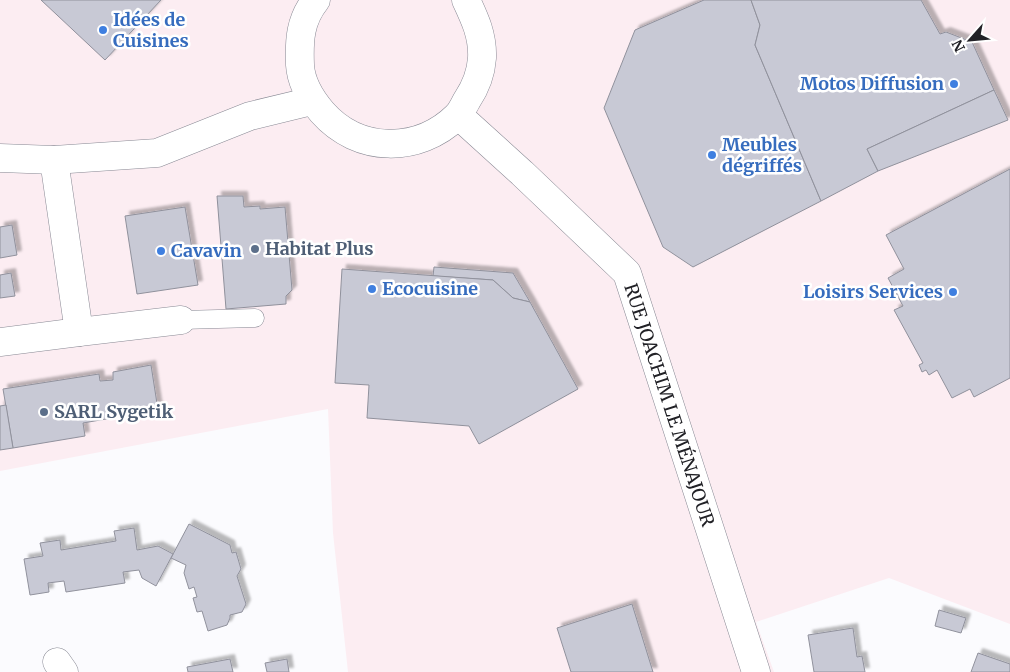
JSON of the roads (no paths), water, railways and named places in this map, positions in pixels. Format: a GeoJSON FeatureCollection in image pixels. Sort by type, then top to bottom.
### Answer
{"type":"FeatureCollection","features":[{"type":"Feature","properties":{"kind":"street"},"geometry":{"type":"LineString","coordinates":[[316,0],[308,10],[299,40],[301,72],[312,101],[330,122],[354,137],[382,144],[410,142],[436,132],[458,115],[475,89],[482,58],[479,27],[466,0]]}},
{"type":"Feature","properties":{"kind":"street"},"geometry":{"type":"LineString","coordinates":[[0,158],[54,160],[157,152],[250,116],[312,101]]}},
{"type":"Feature","properties":{"kind":"street","name":"RUE JOACHIM LE MÉNAJOUR"},"geometry":{"type":"LineString","coordinates":[[458,115],[522,172],[627,273],[756,672]]}},
{"type":"Feature","properties":{"kind":"street"},"geometry":{"type":"LineString","coordinates":[[54,160],[80,332]]}},
{"type":"Feature","properties":{"kind":"street"},"geometry":{"type":"LineString","coordinates":[[0,342],[181,320]]}},
{"type":"Feature","properties":{"kind":"lane"},"geometry":{"type":"LineString","coordinates":[[181,320],[255,318]]}},
{"type":"Feature","properties":{"kind":"place","name":"Idées de Cuisines"},"geometry":{"type":"Point","coordinates":[103,30]}},
{"type":"Feature","properties":{"kind":"place","name":"Motos Diffusion"},"geometry":{"type":"Point","coordinates":[954,84]}},
{"type":"Feature","properties":{"kind":"place","name":"Meubles dégriffés"},"geometry":{"type":"Point","coordinates":[712,155]}},
{"type":"Feature","properties":{"kind":"place","name":"Habitat Plus"},"geometry":{"type":"Point","coordinates":[255,249]}},
{"type":"Feature","properties":{"kind":"place","name":"Cavavin"},"geometry":{"type":"Point","coordinates":[161,251]}},
{"type":"Feature","properties":{"kind":"place","name":"Ecocuisine"},"geometry":{"type":"Point","coordinates":[372,289]}},
{"type":"Feature","properties":{"kind":"place","name":"Loisirs Services"},"geometry":{"type":"Point","coordinates":[953,292]}},
{"type":"Feature","properties":{"kind":"place","name":"SARL Sygetik"},"geometry":{"type":"Point","coordinates":[44,412]}}]}
